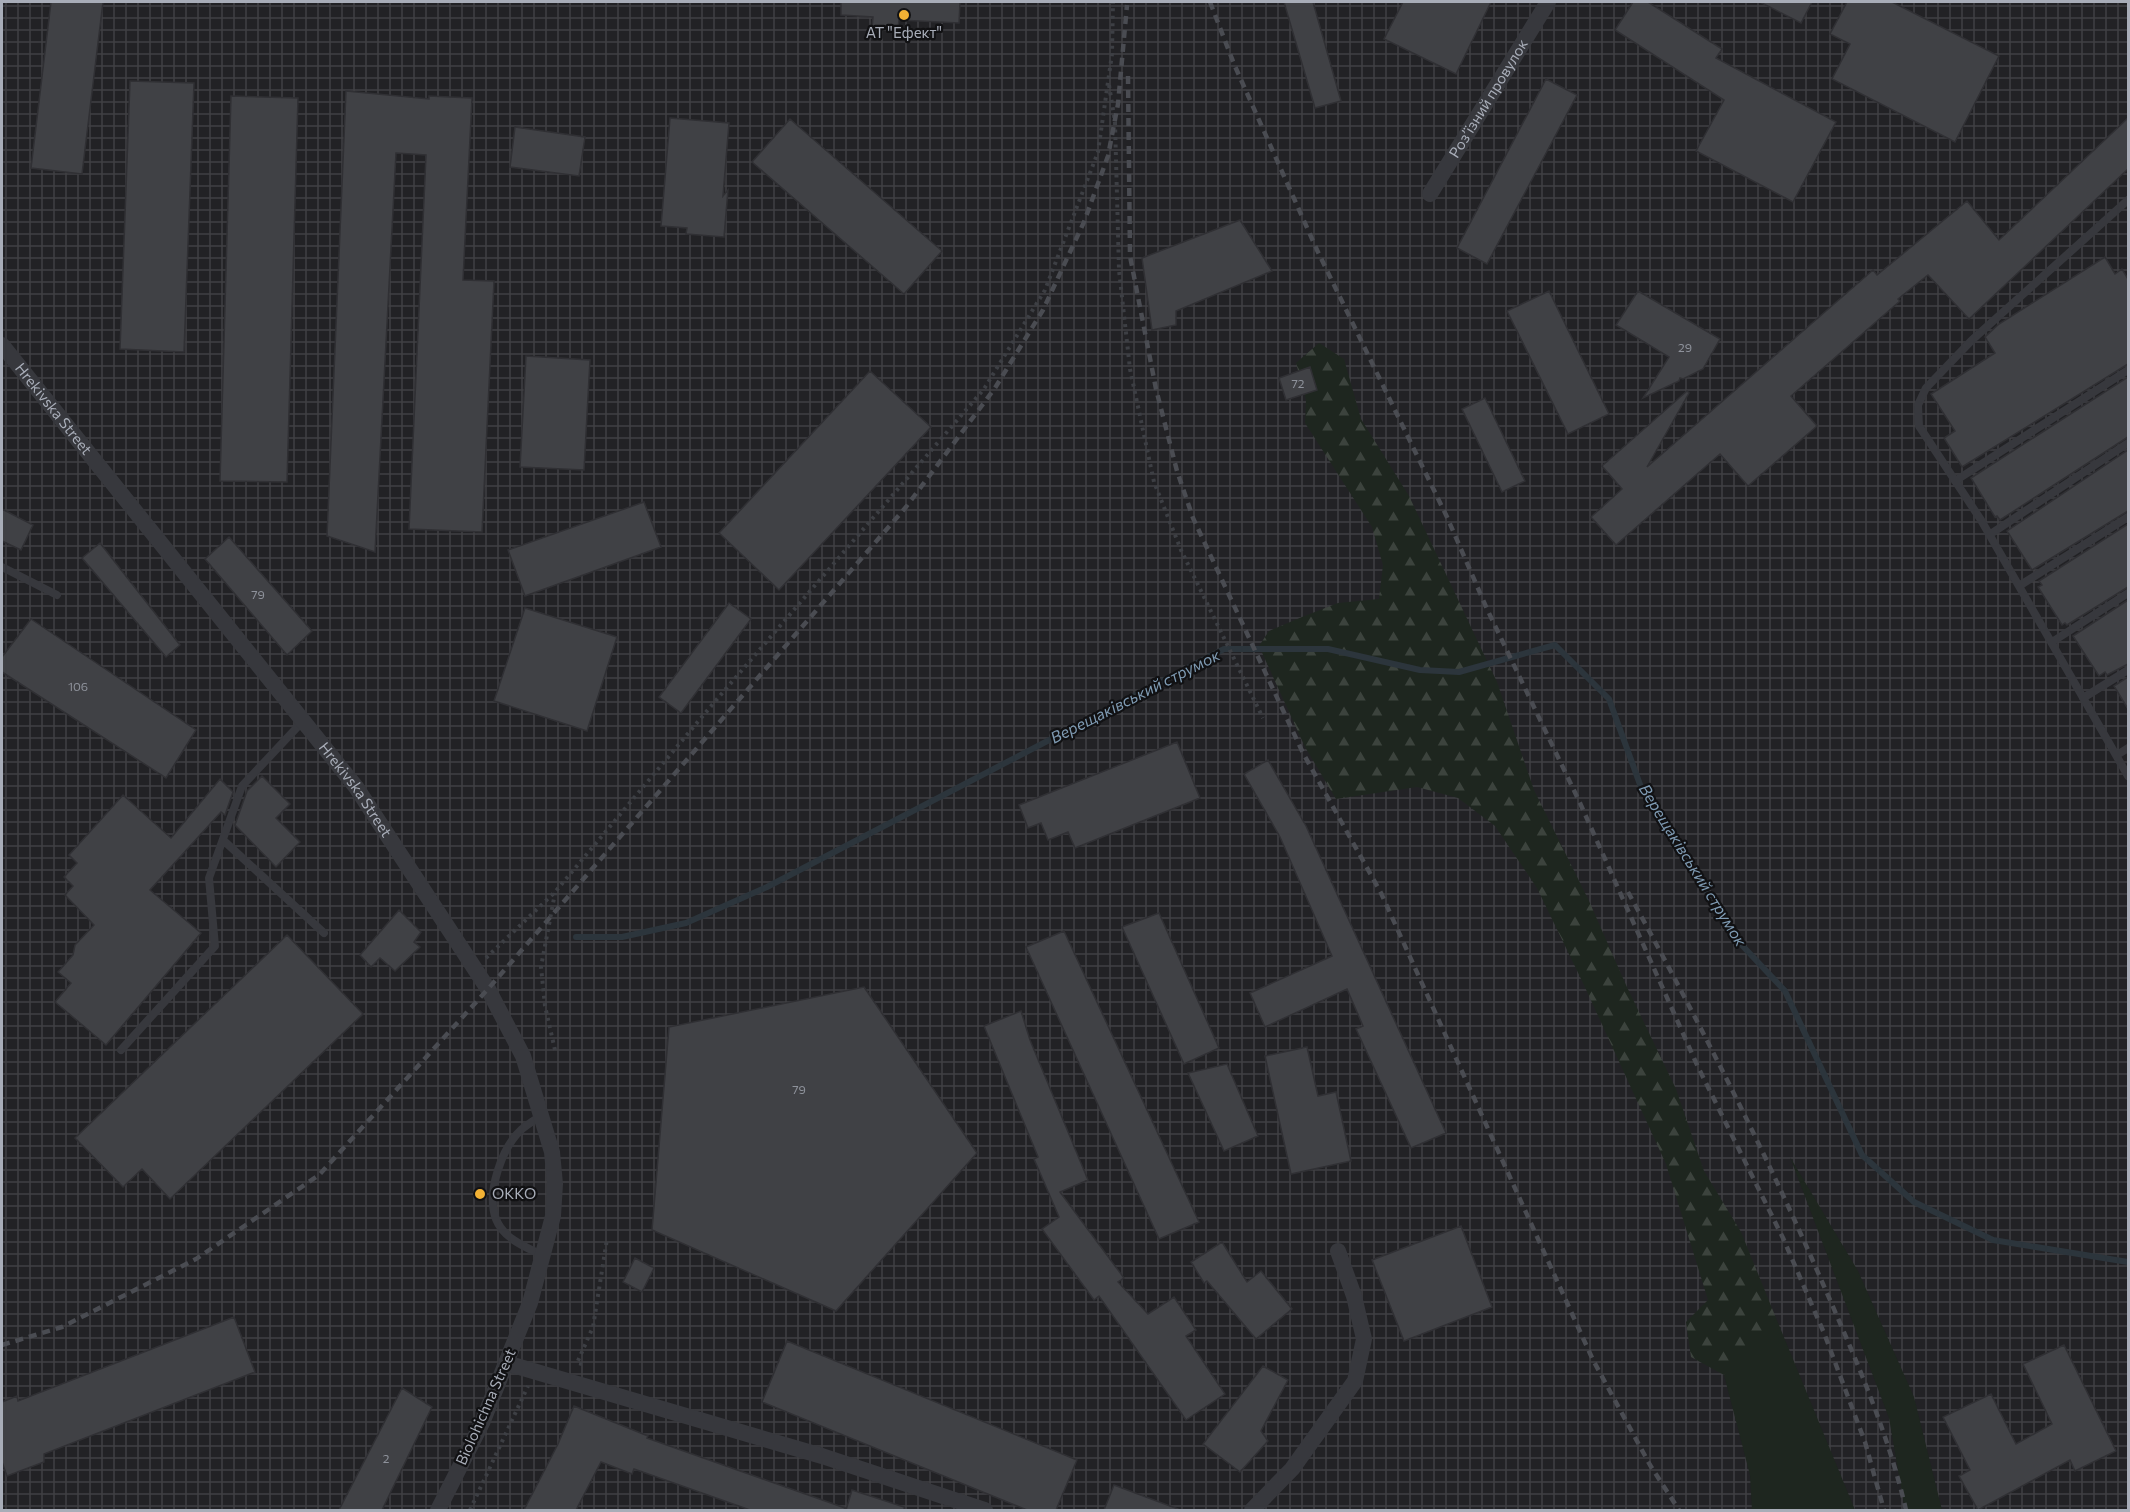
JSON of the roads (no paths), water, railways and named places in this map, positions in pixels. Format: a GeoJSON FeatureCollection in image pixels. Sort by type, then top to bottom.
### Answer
{"type":"FeatureCollection","features":[{"type":"Feature","properties":{"kind":"street","name":"Роз’їзний провулок"},"geometry":{"type":"LineString","coordinates":[[1430,194],[1548,2]]}},
{"type":"Feature","properties":{"kind":"street","name":"Hrekivska Street"},"geometry":{"type":"LineString","coordinates":[[2,345],[356,787],[488,988],[523,1056],[552,1152],[555,1184],[553,1216],[530,1302]]}},
{"type":"Feature","properties":{"kind":"street"},"geometry":{"type":"LineString","coordinates":[[1252,1510],[1293,1469],[1355,1381],[1364,1339],[1354,1296],[1338,1251]]}},
{"type":"Feature","properties":{"kind":"street","name":"Biolohichna Street"},"geometry":{"type":"LineString","coordinates":[[438,1510],[482,1423],[530,1302]]}},
{"type":"Feature","properties":{"kind":"street"},"geometry":{"type":"LineString","coordinates":[[506,1363],[822,1456],[985,1510]]}},
{"type":"Feature","properties":{"kind":"lane"},"geometry":{"type":"LineString","coordinates":[[2128,200],[1972,340],[1926,388],[1918,405],[1919,426],[1989,535],[2128,776]]}},
{"type":"Feature","properties":{"kind":"lane"},"geometry":{"type":"LineString","coordinates":[[1955,481],[2128,370]]}},
{"type":"Feature","properties":{"kind":"lane"},"geometry":{"type":"LineString","coordinates":[[1989,535],[2128,443]]}},
{"type":"Feature","properties":{"kind":"lane"},"geometry":{"type":"LineString","coordinates":[[2019,586],[2128,517]]}},
{"type":"Feature","properties":{"kind":"lane"},"geometry":{"type":"LineString","coordinates":[[2,567],[57,595]]}},
{"type":"Feature","properties":{"kind":"lane"},"geometry":{"type":"LineString","coordinates":[[2052,642],[2128,594]]}},
{"type":"Feature","properties":{"kind":"lane"},"geometry":{"type":"LineString","coordinates":[[2083,698],[2128,669]]}},
{"type":"Feature","properties":{"kind":"lane"},"geometry":{"type":"LineString","coordinates":[[121,1050],[215,946],[209,879],[242,786],[303,721]]}},
{"type":"Feature","properties":{"kind":"lane"},"geometry":{"type":"LineString","coordinates":[[2117,755],[2128,748]]}},
{"type":"Feature","properties":{"kind":"lane"},"geometry":{"type":"LineString","coordinates":[[223,840],[324,933]]}},
{"type":"Feature","properties":{"kind":"lane"},"geometry":{"type":"LineString","coordinates":[[541,1115],[521,1130],[505,1151],[498,1170],[493,1201],[496,1219],[503,1230],[514,1240],[542,1255]]}},
{"type":"Feature","properties":{"kind":"waterway","name":"Верещаківський струмок"},"geometry":{"type":"LineString","coordinates":[[576,937],[622,937],[686,923],[767,887],[1224,649],[1328,649],[1420,670],[1459,672],[1555,645],[1609,699],[1642,790],[1738,941],[1785,991],[1862,1155],[1914,1202],[1993,1240],[2128,1262]]}},
{"type":"Feature","properties":{"kind":"railway"},"geometry":{"type":"LineString","coordinates":[[1210,2],[1234,64],[1317,250],[1447,517],[1487,609],[1580,803],[1698,1067],[1783,1238],[1824,1333],[1865,1442],[1884,1510]]}},
{"type":"Feature","properties":{"kind":"railway"},"geometry":{"type":"LineString","coordinates":[[2,1345],[62,1327],[196,1259],[319,1175],[488,989],[906,507],[995,388],[1043,310],[1084,222],[1108,156],[1118,104],[1127,5]]}},
{"type":"Feature","properties":{"kind":"railway"},"geometry":{"type":"LineString","coordinates":[[1128,76],[1130,256],[1156,389],[1177,471],[1193,518],[1303,753],[1381,893],[1593,1360],[1650,1465],[1679,1510]]}},
{"type":"Feature","properties":{"kind":"railway"},"geometry":{"type":"LineString","coordinates":[[1628,892],[1730,1086],[1801,1234],[1870,1395],[1890,1452],[1906,1510]]}},
{"type":"Feature","properties":{"kind":"place","name":"АТ \"Ефект\""},"geometry":{"type":"Point","coordinates":[904,15]}},
{"type":"Feature","properties":{"kind":"place","name":"OKKO"},"geometry":{"type":"Point","coordinates":[480,1194]}}]}
